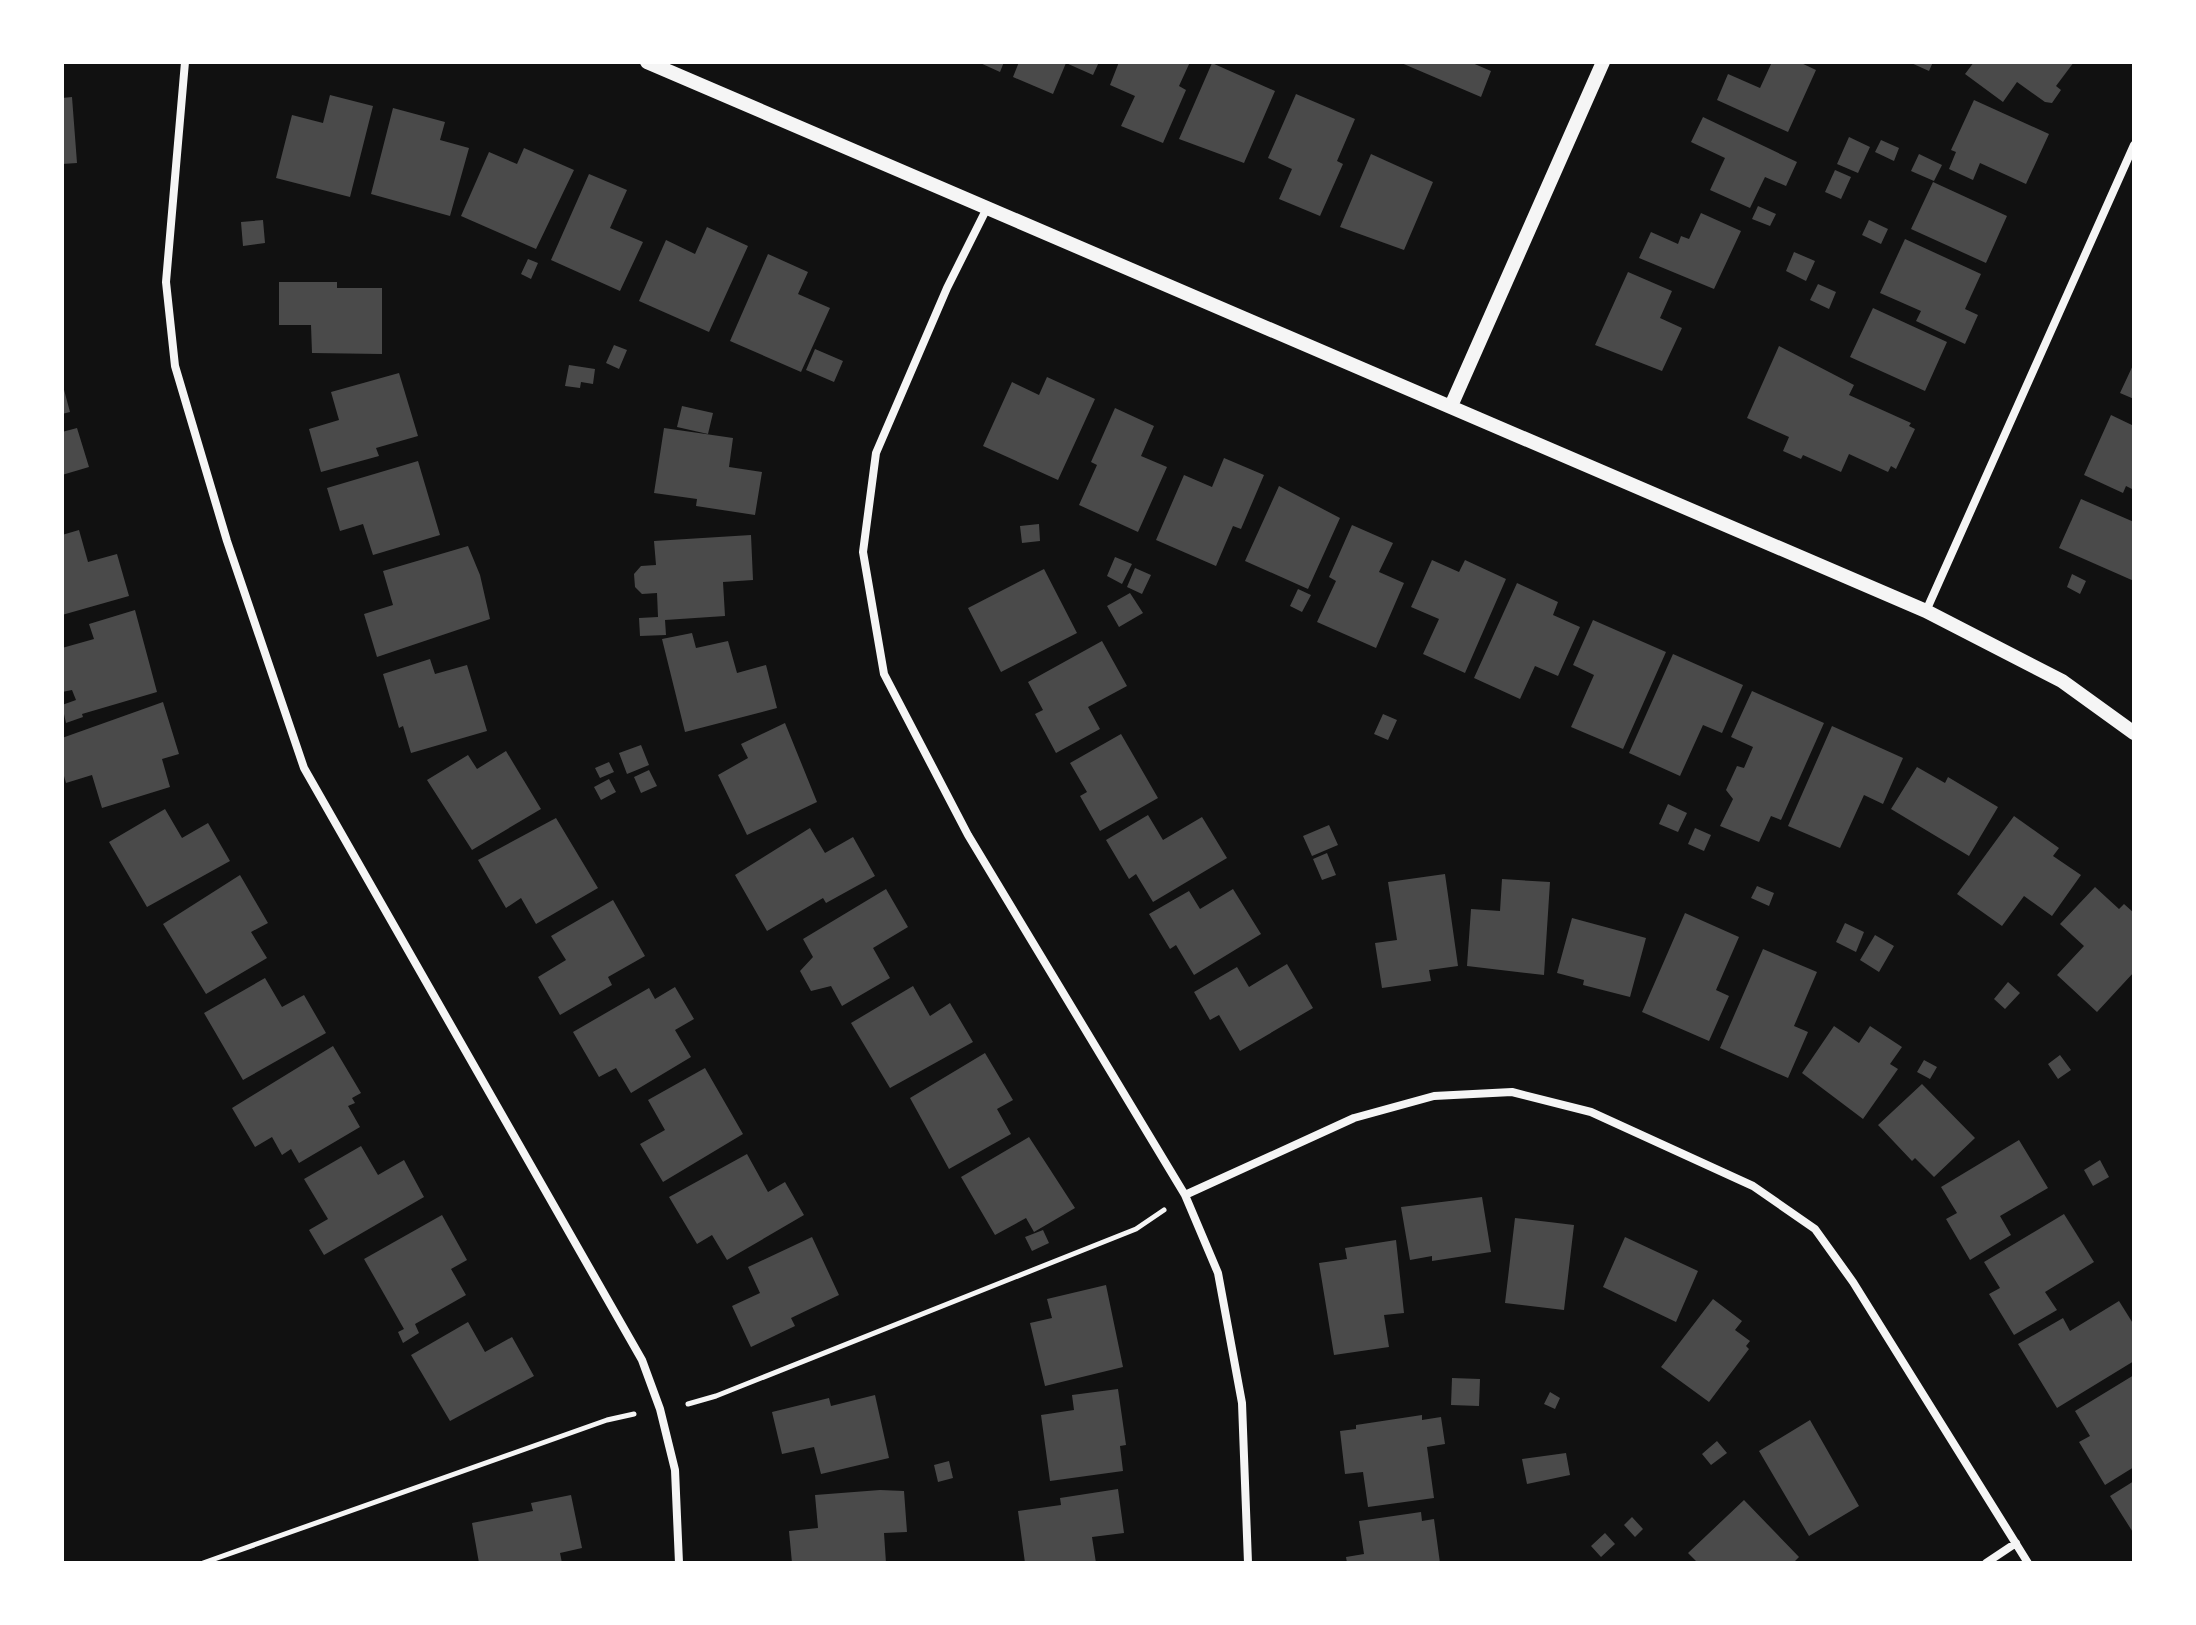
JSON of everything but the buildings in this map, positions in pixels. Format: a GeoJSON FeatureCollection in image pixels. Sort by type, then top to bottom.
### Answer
{"type":"FeatureCollection","features":[{"type":"Feature","properties":{"kind":"street"},"geometry":{"type":"LineString","coordinates":[[185,62],[166,282],[175,366],[227,541],[304,768],[642,1360],[660,1409],[675,1470],[679,1563]]}},
{"type":"Feature","properties":{"kind":"street"},"geometry":{"type":"LineString","coordinates":[[647,62],[1926,611],[2062,681],[2134,733]]}},
{"type":"Feature","properties":{"kind":"street"},"geometry":{"type":"LineString","coordinates":[[1451,406],[1603,62]]}},
{"type":"Feature","properties":{"kind":"street"},"geometry":{"type":"LineString","coordinates":[[1926,611],[2134,145]]}},
{"type":"Feature","properties":{"kind":"street"},"geometry":{"type":"LineString","coordinates":[[986,210],[947,288],[876,453],[863,552],[884,674],[968,835],[1185,1195],[1218,1273],[1242,1403],[1248,1563]]}},
{"type":"Feature","properties":{"kind":"street"},"geometry":{"type":"LineString","coordinates":[[1185,1195],[1354,1118],[1434,1096],[1512,1092],[1591,1112],[1753,1186],[1815,1229],[1853,1282],[2028,1563]]}},
{"type":"Feature","properties":{"kind":"street"},"geometry":{"type":"LineString","coordinates":[[1986,1563],[2016,1543]]}},
{"type":"Feature","properties":{"kind":"path"},"geometry":{"type":"LineString","coordinates":[[688,1404],[716,1396],[1136,1229],[1185,1195]]}},
{"type":"Feature","properties":{"kind":"path"},"geometry":{"type":"LineString","coordinates":[[203,1563],[607,1420],[634,1414]]}}]}
